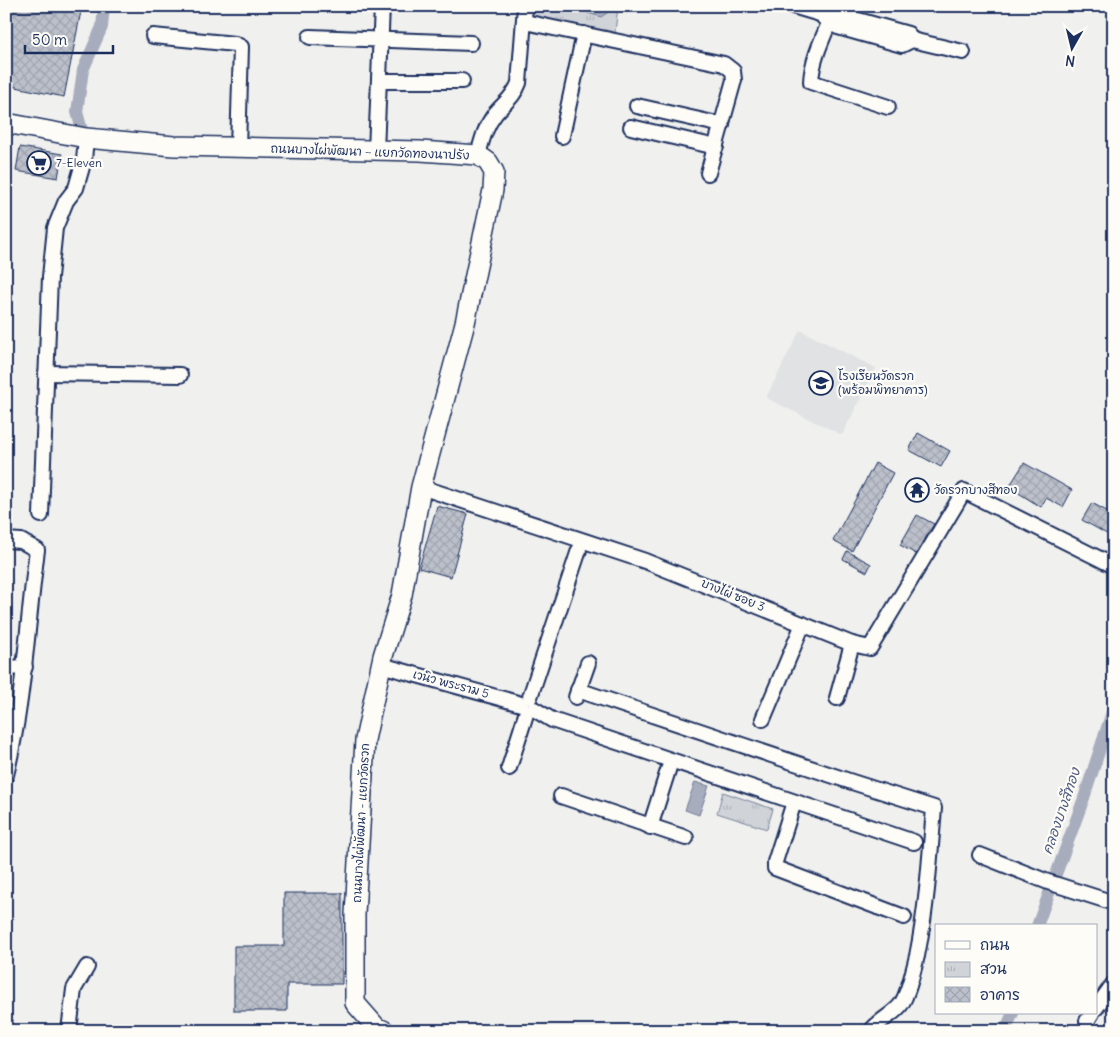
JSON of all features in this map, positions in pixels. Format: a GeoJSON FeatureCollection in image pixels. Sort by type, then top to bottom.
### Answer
{"type":"FeatureCollection","features":[{"type":"Feature","properties":{"kind":"street"},"geometry":{"type":"LineString","coordinates":[[376,150],[382,6]]}},
{"type":"Feature","properties":{"kind":"street"},"geometry":{"type":"LineString","coordinates":[[478,155],[485,128],[495,114],[515,94],[519,83],[525,6]]}},
{"type":"Feature","properties":{"kind":"street"},"geometry":{"type":"LineString","coordinates":[[793,6],[908,34],[912,40],[963,52]]}},
{"type":"Feature","properties":{"kind":"street"},"geometry":{"type":"LineString","coordinates":[[830,14],[811,82],[888,107]]}},
{"type":"Feature","properties":{"kind":"street"},"geometry":{"type":"LineString","coordinates":[[525,22],[724,64],[733,71],[734,80],[708,173]]}},
{"type":"Feature","properties":{"kind":"street"},"geometry":{"type":"LineString","coordinates":[[562,136],[584,34]]}},
{"type":"Feature","properties":{"kind":"street"},"geometry":{"type":"LineString","coordinates":[[154,36],[235,44],[241,47],[238,148]]}},
{"type":"Feature","properties":{"kind":"street"},"geometry":{"type":"LineString","coordinates":[[310,38],[471,43]]}},
{"type":"Feature","properties":{"kind":"street"},"geometry":{"type":"LineString","coordinates":[[379,81],[462,81]]}},
{"type":"Feature","properties":{"kind":"street"},"geometry":{"type":"LineString","coordinates":[[637,106],[722,125]]}},
{"type":"Feature","properties":{"kind":"street","name":"ถนนบางไผ่พัฒนา – แยกวัดทองนาปรัง"},"geometry":{"type":"LineString","coordinates":[[6,124],[86,138],[174,146],[376,150],[478,155],[488,162],[494,172],[493,190],[465,323],[421,487]]}},
{"type":"Feature","properties":{"kind":"street"},"geometry":{"type":"LineString","coordinates":[[631,127],[716,147]]}},
{"type":"Feature","properties":{"kind":"street"},"geometry":{"type":"LineString","coordinates":[[41,515],[51,273],[56,228],[66,201],[76,188],[84,160],[86,138]]}},
{"type":"Feature","properties":{"kind":"street"},"geometry":{"type":"LineString","coordinates":[[46,373],[180,375]]}},
{"type":"Feature","properties":{"kind":"street","name":"บางไผ่ ซอย 3"},"geometry":{"type":"LineString","coordinates":[[421,487],[645,561],[852,644],[870,648],[964,491],[1114,566]]}},
{"type":"Feature","properties":{"kind":"street","name":"ถนนบางไผ่พัฒนา - แยกวัดรวก"},"geometry":{"type":"LineString","coordinates":[[385,1031],[376,1027],[355,1003],[355,914],[365,740],[381,665],[402,595],[421,487]]}},
{"type":"Feature","properties":{"kind":"street"},"geometry":{"type":"LineString","coordinates":[[6,540],[21,541],[37,550],[25,667],[15,736],[6,775]]}},
{"type":"Feature","properties":{"kind":"street"},"geometry":{"type":"LineString","coordinates":[[509,768],[579,550]]}},
{"type":"Feature","properties":{"kind":"street"},"geometry":{"type":"LineString","coordinates":[[763,719],[803,624]]}},
{"type":"Feature","properties":{"kind":"street"},"geometry":{"type":"LineString","coordinates":[[837,698],[852,644]]}},
{"type":"Feature","properties":{"kind":"street"},"geometry":{"type":"LineString","coordinates":[[588,663],[577,693],[934,808],[926,915],[912,978],[903,1002],[895,1012],[877,1023],[871,1031]]}},
{"type":"Feature","properties":{"kind":"street","name":"เวนิว พระราม 5"},"geometry":{"type":"LineString","coordinates":[[381,665],[528,705],[552,720],[914,842]]}},
{"type":"Feature","properties":{"kind":"street"},"geometry":{"type":"LineString","coordinates":[[6,668],[25,667]]}},
{"type":"Feature","properties":{"kind":"street"},"geometry":{"type":"LineString","coordinates":[[650,827],[671,761]]}},
{"type":"Feature","properties":{"kind":"street"},"geometry":{"type":"LineString","coordinates":[[561,796],[686,838]]}},
{"type":"Feature","properties":{"kind":"street"},"geometry":{"type":"LineString","coordinates":[[794,802],[775,862],[775,868],[904,917]]}},
{"type":"Feature","properties":{"kind":"street"},"geometry":{"type":"LineString","coordinates":[[980,855],[1048,882],[1063,885],[1114,903]]}},
{"type":"Feature","properties":{"kind":"street"},"geometry":{"type":"LineString","coordinates":[[69,1031],[74,989],[87,967]]}},
{"type":"Feature","properties":{"kind":"street"},"geometry":{"type":"LineString","coordinates":[[1098,1005],[1114,984]]}},
{"type":"Feature","properties":{"kind":"shaded area","name":"โรงเรียนวัดรวก (พร้อมพิทยาคาร)"},"geometry":{"type":"Polygon","coordinates":[[[800,330],[876,368],[842,435],[766,398],[800,330]]]}},
{"type":"Feature","properties":{"kind":"green space"},"geometry":{"type":"Polygon","coordinates":[[[525,6],[618,6],[614,41],[525,22],[525,6]]]}},
{"type":"Feature","properties":{"kind":"green space"},"geometry":{"type":"Polygon","coordinates":[[[723,792],[773,809],[767,829],[717,813],[723,792]]]}},
{"type":"Feature","properties":{"kind":"water"},"geometry":{"type":"Polygon","coordinates":[[[564,6],[609,6],[607,13],[601,17],[564,6]]]}},
{"type":"Feature","properties":{"kind":"water"},"geometry":{"type":"Polygon","coordinates":[[[695,782],[709,786],[699,815],[685,810],[695,782]]]}},
{"type":"Feature","properties":{"kind":"building"},"geometry":{"type":"Polygon","coordinates":[[[14,6],[82,6],[64,97],[6,85],[6,46],[14,6]]]}},
{"type":"Feature","properties":{"kind":"building","name":"7-Eleven"},"geometry":{"type":"Polygon","coordinates":[[[20,147],[62,154],[58,178],[16,171],[20,147]]]}},
{"type":"Feature","properties":{"kind":"building"},"geometry":{"type":"Polygon","coordinates":[[[918,433],[950,451],[941,467],[909,450],[918,433]]]}},
{"type":"Feature","properties":{"kind":"building"},"geometry":{"type":"Polygon","coordinates":[[[875,463],[893,473],[852,551],[833,541],[875,463]]]}},
{"type":"Feature","properties":{"kind":"building"},"geometry":{"type":"Polygon","coordinates":[[[1024,463],[1072,490],[1063,507],[1046,498],[1041,507],[1009,487],[1024,463]]]}},
{"type":"Feature","properties":{"kind":"building"},"geometry":{"type":"Polygon","coordinates":[[[1092,503],[1114,515],[1114,538],[1082,520],[1092,503]]]}},
{"type":"Feature","properties":{"kind":"building"},"geometry":{"type":"Polygon","coordinates":[[[437,506],[468,514],[451,577],[419,568],[437,506]]]}},
{"type":"Feature","properties":{"kind":"building"},"geometry":{"type":"Polygon","coordinates":[[[917,515],[934,524],[916,554],[900,545],[917,515]]]}},
{"type":"Feature","properties":{"kind":"building"},"geometry":{"type":"Polygon","coordinates":[[[847,551],[871,564],[867,572],[843,559],[847,551]]]}},
{"type":"Feature","properties":{"kind":"building"},"geometry":{"type":"Polygon","coordinates":[[[284,893],[342,893],[342,984],[287,984],[287,1011],[234,1011],[234,946],[284,946],[284,893]]]}},
{"type":"Feature","properties":{"kind":"waterway"},"geometry":{"type":"LineString","coordinates":[[82,130],[77,112],[83,70],[102,27],[104,6]]}},
{"type":"Feature","properties":{"kind":"waterway","name":"คลองบางสีทอง"},"geometry":{"type":"LineString","coordinates":[[1038,924],[1084,798],[1114,706]]}},
{"type":"Feature","properties":{"kind":"waterway","name":"คลองบางสีทอง"},"geometry":{"type":"LineString","coordinates":[[1005,1031],[1013,1014]]}},
{"type":"Feature","properties":{"kind":"place","name":"7-Eleven"},"geometry":{"type":"Point","coordinates":[39,163]}},
{"type":"Feature","properties":{"kind":"place","name":"โรงเรียนวัดรวก (พร้อมพิทยาคาร)"},"geometry":{"type":"Point","coordinates":[821,383]}},
{"type":"Feature","properties":{"kind":"place","name":"วัดรวกบางสีทอง"},"geometry":{"type":"Point","coordinates":[917,490]}}]}
